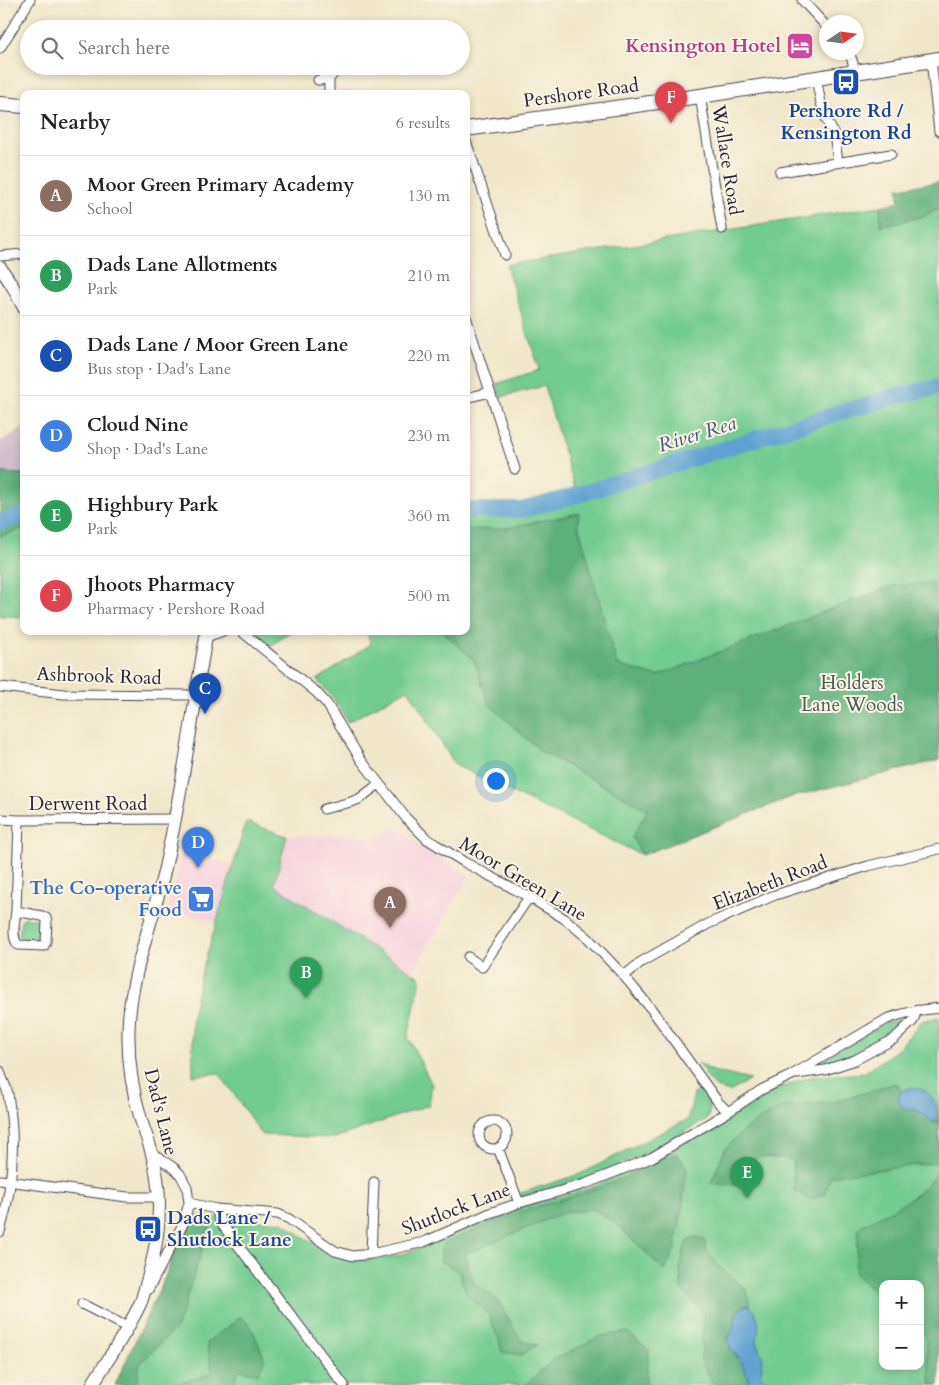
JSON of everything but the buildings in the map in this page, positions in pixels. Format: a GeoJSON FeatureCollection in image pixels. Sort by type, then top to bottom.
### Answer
{"type":"FeatureCollection","features":[{"type":"Feature","properties":{"kind":"main road","name":"Pershore Road"},"geometry":{"type":"LineString","coordinates":[[470,128],[700,96],[935,59]]}},
{"type":"Feature","properties":{"kind":"main road"},"geometry":{"type":"LineString","coordinates":[[0,104],[20,106]]}},
{"type":"Feature","properties":{"kind":"street"},"geometry":{"type":"LineString","coordinates":[[0,48],[30,0]]}},
{"type":"Feature","properties":{"kind":"street"},"geometry":{"type":"LineString","coordinates":[[802,0],[819,18]]}},
{"type":"Feature","properties":{"kind":"street"},"geometry":{"type":"LineString","coordinates":[[935,59],[939,130]]}},
{"type":"Feature","properties":{"kind":"street"},"geometry":{"type":"LineString","coordinates":[[852,60],[853,72]]}},
{"type":"Feature","properties":{"kind":"street"},"geometry":{"type":"LineString","coordinates":[[318,80],[332,75],[330,90]]}},
{"type":"Feature","properties":{"kind":"street"},"geometry":{"type":"LineString","coordinates":[[816,78],[821,103],[834,134],[838,162]]}},
{"type":"Feature","properties":{"kind":"street","name":"Wallace Road"},"geometry":{"type":"LineString","coordinates":[[700,96],[722,229]]}},
{"type":"Feature","properties":{"kind":"street"},"geometry":{"type":"LineString","coordinates":[[470,153],[505,255]]}},
{"type":"Feature","properties":{"kind":"street"},"geometry":{"type":"LineString","coordinates":[[780,172],[891,154]]}},
{"type":"Feature","properties":{"kind":"street"},"geometry":{"type":"LineString","coordinates":[[0,256],[20,254]]}},
{"type":"Feature","properties":{"kind":"street"},"geometry":{"type":"LineString","coordinates":[[0,267],[20,300]]}},
{"type":"Feature","properties":{"kind":"street"},"geometry":{"type":"LineString","coordinates":[[470,329],[514,469]]}},
{"type":"Feature","properties":{"kind":"street"},"geometry":{"type":"LineString","coordinates":[[470,397],[490,392]]}},
{"type":"Feature","properties":{"kind":"street","name":"Dad's Lane"},"geometry":{"type":"LineString","coordinates":[[92,1385],[141,1302],[154,1256],[158,1228],[159,1197],[157,1175],[133,1090],[129,1054],[129,1021],[135,973],[166,866],[176,819],[206,635]]}},
{"type":"Feature","properties":{"kind":"street","name":"Moor Green Lane"},"geometry":{"type":"LineString","coordinates":[[246,635],[316,692],[327,704],[360,760],[406,818],[427,839],[565,919],[588,938],[624,976],[652,1010],[718,1102],[728,1112]]}},
{"type":"Feature","properties":{"kind":"street","name":"Ashbrook Road"},"geometry":{"type":"LineString","coordinates":[[0,687],[64,694],[196,696]]}},
{"type":"Feature","properties":{"kind":"street"},"geometry":{"type":"LineString","coordinates":[[324,809],[359,799],[379,784]]}},
{"type":"Feature","properties":{"kind":"street","name":"Derwent Road"},"geometry":{"type":"LineString","coordinates":[[0,819],[176,819]]}},
{"type":"Feature","properties":{"kind":"street"},"geometry":{"type":"LineString","coordinates":[[16,911],[46,918],[46,942],[44,946],[16,944],[14,938],[19,820]]}},
{"type":"Feature","properties":{"kind":"street","name":"Elizabeth Road"},"geometry":{"type":"LineString","coordinates":[[624,976],[642,962],[708,924],[776,895],[860,868],[939,849]]}},
{"type":"Feature","properties":{"kind":"street"},"geometry":{"type":"LineString","coordinates":[[468,957],[482,967],[529,897]]}},
{"type":"Feature","properties":{"kind":"street"},"geometry":{"type":"LineString","coordinates":[[728,1112],[761,1090],[792,1075],[887,1019],[902,1013],[939,1008]]}},
{"type":"Feature","properties":{"kind":"street"},"geometry":{"type":"LineString","coordinates":[[792,1075],[825,1070],[855,1060],[894,1039],[904,1031],[913,1021],[917,1010]]}},
{"type":"Feature","properties":{"kind":"street"},"geometry":{"type":"LineString","coordinates":[[0,1071],[8,1094],[13,1152],[12,1181],[0,1232]]}},
{"type":"Feature","properties":{"kind":"street","name":"Shutlock Lane"},"geometry":{"type":"LineString","coordinates":[[189,1203],[216,1209],[278,1214],[289,1219],[335,1251],[352,1256],[371,1254],[424,1242],[490,1213],[586,1184],[651,1158],[728,1112]]}},
{"type":"Feature","properties":{"kind":"street"},"geometry":{"type":"LineString","coordinates":[[498,1148],[519,1203]]}},
{"type":"Feature","properties":{"kind":"street"},"geometry":{"type":"LineString","coordinates":[[141,1302],[183,1224],[189,1203],[187,1188],[180,1174],[152,1153]]}},
{"type":"Feature","properties":{"kind":"street"},"geometry":{"type":"LineString","coordinates":[[0,1180],[127,1197],[159,1197]]}},
{"type":"Feature","properties":{"kind":"street"},"geometry":{"type":"LineString","coordinates":[[371,1254],[374,1182]]}},
{"type":"Feature","properties":{"kind":"street"},"geometry":{"type":"LineString","coordinates":[[216,1209],[221,1224],[344,1385]]}},
{"type":"Feature","properties":{"kind":"street"},"geometry":{"type":"LineString","coordinates":[[82,1304],[127,1327]]}},
{"type":"Feature","properties":{"kind":"shaded area"},"geometry":{"type":"Polygon","coordinates":[[[20,430],[20,474],[0,473],[0,442],[20,430]]]}},
{"type":"Feature","properties":{"kind":"shaded area"},"geometry":{"type":"Polygon","coordinates":[[[396,827],[412,840],[470,875],[412,972],[274,885],[287,836],[353,835],[374,839],[396,827]]]}},
{"type":"Feature","properties":{"kind":"shaded area"},"geometry":{"type":"Polygon","coordinates":[[[182,853],[233,864],[216,922],[168,909],[182,853]]]}},
{"type":"Feature","properties":{"kind":"green space"},"geometry":{"type":"Polygon","coordinates":[[[939,182],[939,207],[925,216],[881,226],[880,206],[899,202],[898,188],[939,182]]]}},
{"type":"Feature","properties":{"kind":"green space"},"geometry":{"type":"Polygon","coordinates":[[[880,206],[881,225],[925,216],[939,207],[939,760],[791,797],[642,855],[455,765],[408,689],[348,722],[333,698],[317,680],[371,644],[368,635],[470,635],[470,510],[521,510],[577,495],[544,386],[501,397],[496,384],[539,370],[506,265],[880,206]]]}},
{"type":"Feature","properties":{"kind":"green space"},"geometry":{"type":"Polygon","coordinates":[[[0,473],[20,474],[20,617],[0,616],[0,473]]]}},
{"type":"Feature","properties":{"kind":"green space"},"geometry":{"type":"Polygon","coordinates":[[[0,473],[20,474],[20,529],[0,536],[0,473]]]}},
{"type":"Feature","properties":{"kind":"green space","name":"Holders Lane Woods"},"geometry":{"type":"Polygon","coordinates":[[[579,513],[578,524],[617,665],[657,676],[891,586],[933,583],[939,609],[939,760],[791,797],[642,855],[632,837],[648,810],[539,750],[489,704],[474,660],[446,635],[470,635],[470,530],[506,528],[579,513]]]}},
{"type":"Feature","properties":{"kind":"green space"},"geometry":{"type":"Polygon","coordinates":[[[259,635],[286,635],[271,646],[259,635]]]}},
{"type":"Feature","properties":{"kind":"green space"},"geometry":{"type":"Polygon","coordinates":[[[246,822],[287,836],[274,885],[421,978],[408,1037],[432,1085],[429,1105],[335,1138],[262,1135],[219,1073],[193,1076],[192,1017],[200,978],[246,822]]]}},
{"type":"Feature","properties":{"kind":"green space"},"geometry":{"type":"Polygon","coordinates":[[[25,917],[42,922],[39,941],[23,940],[20,938],[21,920],[25,917]]]}},
{"type":"Feature","properties":{"kind":"green space"},"geometry":{"type":"Polygon","coordinates":[[[911,1016],[893,1034],[854,1057],[824,1068],[800,1072],[887,1022],[911,1016]]]}},
{"type":"Feature","properties":{"kind":"green space"},"geometry":{"type":"Polygon","coordinates":[[[939,1017],[939,1385],[115,1385],[166,1275],[181,1235],[198,1216],[283,1222],[308,1240],[338,1256],[366,1260],[403,1254],[521,1207],[589,1188],[650,1161],[711,1129],[776,1089],[810,1077],[863,1073],[896,1051],[922,1021],[939,1017]]]}},
{"type":"Feature","properties":{"kind":"green space"},"geometry":{"type":"Polygon","coordinates":[[[698,1063],[713,1071],[750,1080],[730,1092],[714,1085],[698,1063]]]}},
{"type":"Feature","properties":{"kind":"green space"},"geometry":{"type":"Polygon","coordinates":[[[897,1083],[901,1091],[898,1100],[923,1113],[932,1122],[939,1122],[939,1162],[831,1176],[825,1194],[811,1200],[794,1190],[792,1159],[761,1157],[744,1162],[744,1185],[711,1183],[725,1149],[742,1132],[779,1108],[834,1102],[897,1083]]]}},
{"type":"Feature","properties":{"kind":"green space"},"geometry":{"type":"Polygon","coordinates":[[[701,1087],[709,1106],[708,1118],[651,1151],[586,1179],[521,1198],[521,1193],[580,1174],[688,1119],[694,1094],[701,1087]]]}},
{"type":"Feature","properties":{"kind":"green space"},"geometry":{"type":"Polygon","coordinates":[[[677,1154],[687,1168],[675,1249],[665,1271],[617,1225],[594,1209],[563,1213],[465,1254],[473,1281],[499,1302],[521,1341],[537,1345],[521,1355],[502,1352],[488,1314],[467,1295],[459,1272],[440,1261],[442,1244],[512,1214],[580,1194],[622,1179],[670,1155],[677,1154]]]}},
{"type":"Feature","properties":{"kind":"green space"},"geometry":{"type":"Polygon","coordinates":[[[939,1168],[939,1385],[931,1385],[924,1334],[924,1280],[879,1280],[879,1296],[855,1274],[859,1227],[904,1203],[925,1187],[939,1168]]]}},
{"type":"Feature","properties":{"kind":"green space"},"geometry":{"type":"Polygon","coordinates":[[[198,1216],[209,1217],[210,1226],[177,1327],[140,1364],[137,1385],[115,1385],[166,1275],[181,1235],[189,1220],[198,1216]]]}},
{"type":"Feature","properties":{"kind":"green space"},"geometry":{"type":"Polygon","coordinates":[[[695,1237],[704,1240],[708,1252],[717,1265],[747,1290],[749,1305],[741,1307],[735,1316],[734,1328],[729,1340],[730,1350],[740,1360],[750,1385],[714,1385],[701,1361],[704,1314],[681,1289],[680,1268],[686,1242],[695,1237]]]}},
{"type":"Feature","properties":{"kind":"green space"},"geometry":{"type":"Polygon","coordinates":[[[241,1317],[251,1326],[265,1360],[258,1374],[239,1370],[232,1385],[175,1385],[212,1373],[207,1342],[241,1317]]]}},
{"type":"Feature","properties":{"kind":"green space"},"geometry":{"type":"Polygon","coordinates":[[[627,1332],[649,1350],[646,1385],[526,1385],[551,1361],[601,1336],[627,1332]]]}},
{"type":"Feature","properties":{"kind":"water"},"geometry":{"type":"Polygon","coordinates":[[[912,1087],[929,1094],[935,1102],[938,1121],[932,1122],[919,1112],[903,1109],[898,1100],[901,1091],[912,1087]]]}},
{"type":"Feature","properties":{"kind":"water"},"geometry":{"type":"Polygon","coordinates":[[[749,1305],[755,1312],[759,1323],[757,1341],[763,1358],[760,1374],[771,1385],[750,1385],[741,1361],[732,1351],[727,1339],[730,1337],[738,1311],[741,1307],[749,1305]]]}},
{"type":"Feature","properties":{"kind":"waterway","name":"River Rea"},"geometry":{"type":"LineString","coordinates":[[470,510],[521,510],[577,495],[828,416],[900,395],[939,387]]}},
{"type":"Feature","properties":{"kind":"waterway","name":"River Rea"},"geometry":{"type":"LineString","coordinates":[[0,522],[20,516]]}},
{"type":"Feature","properties":{"kind":"place","name":"Kensington Hotel"},"geometry":{"type":"Point","coordinates":[800,46]}},
{"type":"Feature","properties":{"kind":"place","name":"Pershore Rd / Kensington Rd"},"geometry":{"type":"Point","coordinates":[846,82]}},
{"type":"Feature","properties":{"kind":"place","name":"Jhoots Pharmacy"},"geometry":{"type":"Point","coordinates":[671,123]}},
{"type":"Feature","properties":{"kind":"place","name":"Dads Lane / Moor Green Lane"},"geometry":{"type":"Point","coordinates":[205,714]}},
{"type":"Feature","properties":{"kind":"place","name":"Cloud Nine"},"geometry":{"type":"Point","coordinates":[198,868]}},
{"type":"Feature","properties":{"kind":"place","name":"The Co-operative Food"},"geometry":{"type":"Point","coordinates":[201,899]}},
{"type":"Feature","properties":{"kind":"place","name":"Moor Green Primary Academy"},"geometry":{"type":"Point","coordinates":[390,928]}},
{"type":"Feature","properties":{"kind":"place","name":"Dads Lane Allotments"},"geometry":{"type":"Point","coordinates":[306,998]}},
{"type":"Feature","properties":{"kind":"place","name":"Highbury Park"},"geometry":{"type":"Point","coordinates":[747,1198]}},
{"type":"Feature","properties":{"kind":"place","name":"Dads Lane / Shutlock Lane"},"geometry":{"type":"Point","coordinates":[148,1229]}}]}
